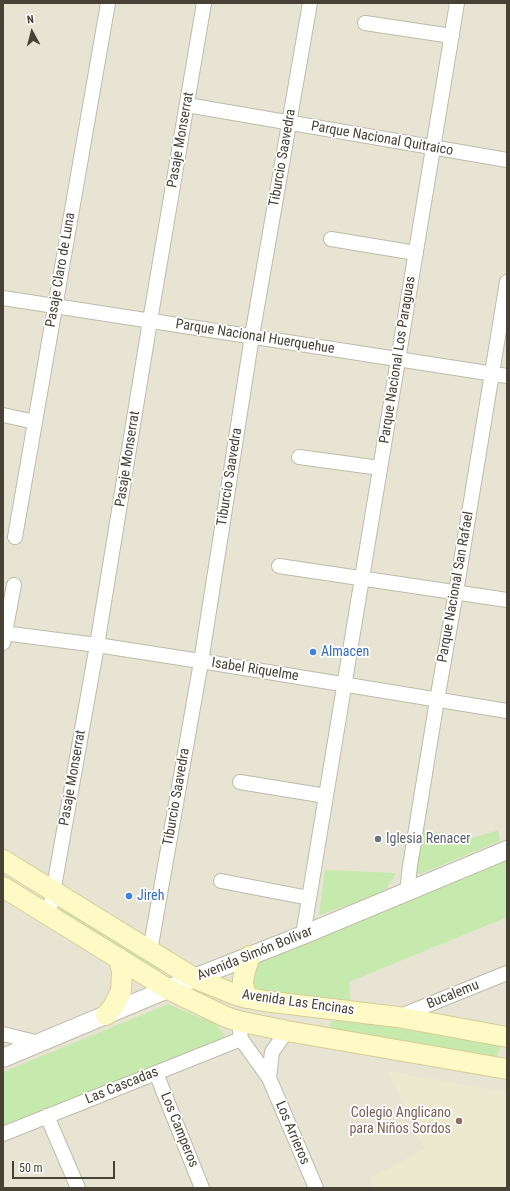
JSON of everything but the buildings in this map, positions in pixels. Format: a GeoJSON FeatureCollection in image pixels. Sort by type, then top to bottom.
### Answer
{"type":"FeatureCollection","features":[{"type":"Feature","properties":{"kind":"main road","name":"Avenida Las Encinas"},"geometry":{"type":"LineString","coordinates":[[3,860],[194,978],[209,985],[247,998],[264,1001],[398,1017],[507,1037]]}},
{"type":"Feature","properties":{"kind":"main road","name":"Avenida Las Encinas"},"geometry":{"type":"LineString","coordinates":[[3,887],[168,989],[218,1013],[240,1030],[287,1031],[507,1069]]}},
{"type":"Feature","properties":{"kind":"main road"},"geometry":{"type":"LineString","coordinates":[[247,998],[243,980],[244,971],[250,956]]}},
{"type":"Feature","properties":{"kind":"main road"},"geometry":{"type":"LineString","coordinates":[[106,1015],[113,1007],[121,991],[122,972],[119,958]]}},
{"type":"Feature","properties":{"kind":"street","name":"Pasaje Claro de Luna"},"geometry":{"type":"LineString","coordinates":[[15,537],[108,3]]}},
{"type":"Feature","properties":{"kind":"street","name":"Pasaje Monserrat"},"geometry":{"type":"LineString","coordinates":[[48,915],[97,645],[204,3]]}},
{"type":"Feature","properties":{"kind":"street","name":"Tiburcio Saavedra"},"geometry":{"type":"LineString","coordinates":[[150,951],[201,662],[252,336],[310,3]]}},
{"type":"Feature","properties":{"kind":"street","name":"Parque Nacional Los Paraguas"},"geometry":{"type":"LineString","coordinates":[[303,935],[457,3]]}},
{"type":"Feature","properties":{"kind":"street"},"geometry":{"type":"LineString","coordinates":[[365,23],[452,36]]}},
{"type":"Feature","properties":{"kind":"street","name":"Parque Nacional Quitraico"},"geometry":{"type":"LineString","coordinates":[[187,105],[507,160]]}},
{"type":"Feature","properties":{"kind":"street"},"geometry":{"type":"LineString","coordinates":[[331,239],[416,253]]}},
{"type":"Feature","properties":{"kind":"street","name":"Parque Nacional San Rafael"},"geometry":{"type":"LineString","coordinates":[[407,892],[437,700],[507,282]]}},
{"type":"Feature","properties":{"kind":"street","name":"Parque Nacional Huerquehue"},"geometry":{"type":"LineString","coordinates":[[3,298],[507,376]]}},
{"type":"Feature","properties":{"kind":"street"},"geometry":{"type":"LineString","coordinates":[[3,415],[35,422]]}},
{"type":"Feature","properties":{"kind":"street"},"geometry":{"type":"LineString","coordinates":[[299,457],[380,468]]}},
{"type":"Feature","properties":{"kind":"street"},"geometry":{"type":"LineString","coordinates":[[279,566],[507,600]]}},
{"type":"Feature","properties":{"kind":"street"},"geometry":{"type":"LineString","coordinates":[[4,636],[14,585]]}},
{"type":"Feature","properties":{"kind":"street","name":"Isabel Riquelme"},"geometry":{"type":"LineString","coordinates":[[4,636],[97,645],[507,711]]}},
{"type":"Feature","properties":{"kind":"street"},"geometry":{"type":"LineString","coordinates":[[240,782],[326,796]]}},
{"type":"Feature","properties":{"kind":"street","name":"Avenida Simón Bolívar"},"geometry":{"type":"LineString","coordinates":[[3,1058],[507,850]]}},
{"type":"Feature","properties":{"kind":"street"},"geometry":{"type":"LineString","coordinates":[[221,881],[309,898]]}},
{"type":"Feature","properties":{"kind":"street","name":"Bucalemu"},"geometry":{"type":"LineString","coordinates":[[398,1017],[507,973]]}},
{"type":"Feature","properties":{"kind":"street","name":"Las Cascadas"},"geometry":{"type":"LineString","coordinates":[[3,1134],[156,1073],[240,1030]]}},
{"type":"Feature","properties":{"kind":"street","name":"Los Arrieros"},"geometry":{"type":"LineString","coordinates":[[240,1030],[269,1078],[316,1188]]}},
{"type":"Feature","properties":{"kind":"street","name":"Los Arrieros"},"geometry":{"type":"LineString","coordinates":[[269,1078],[272,1052],[287,1031]]}},
{"type":"Feature","properties":{"kind":"street"},"geometry":{"type":"LineString","coordinates":[[3,1034],[39,1043]]}},
{"type":"Feature","properties":{"kind":"street","name":"Los Camperos"},"geometry":{"type":"LineString","coordinates":[[156,1073],[202,1188]]}},
{"type":"Feature","properties":{"kind":"street"},"geometry":{"type":"LineString","coordinates":[[47,1116],[78,1188]]}},
{"type":"Feature","properties":{"kind":"shaded area"},"geometry":{"type":"Polygon","coordinates":[[[3,3],[507,3],[507,1188],[3,1188],[3,3]]]}},
{"type":"Feature","properties":{"kind":"shaded area","name":"Colegio Anglicano para Niños Sordos"},"geometry":{"type":"Polygon","coordinates":[[[387,1071],[507,1092],[507,1188],[374,1188],[370,1178],[425,1149],[387,1071]]]}},
{"type":"Feature","properties":{"kind":"green space"},"geometry":{"type":"Polygon","coordinates":[[[422,830],[458,835],[457,843],[498,830],[500,841],[420,874],[414,872],[422,830]]]}},
{"type":"Feature","properties":{"kind":"green space"},"geometry":{"type":"Polygon","coordinates":[[[507,858],[507,917],[349,982],[351,1004],[255,991],[250,968],[252,964],[507,858]]]}},
{"type":"Feature","properties":{"kind":"green space"},"geometry":{"type":"Polygon","coordinates":[[[325,870],[396,873],[384,893],[319,915],[325,870]]]}},
{"type":"Feature","properties":{"kind":"green space"},"geometry":{"type":"Polygon","coordinates":[[[62,907],[163,969],[155,973],[58,914],[62,907]]]}},
{"type":"Feature","properties":{"kind":"green space"},"geometry":{"type":"Polygon","coordinates":[[[168,1004],[203,1019],[206,1018],[223,1032],[225,1038],[3,1129],[3,1072],[168,1004]]]}},
{"type":"Feature","properties":{"kind":"green space"},"geometry":{"type":"Polygon","coordinates":[[[335,1018],[501,1045],[495,1062],[328,1032],[331,1022],[335,1018]]]}},
{"type":"Feature","properties":{"kind":"place","name":"Almacen"},"geometry":{"type":"Point","coordinates":[313,652]}},
{"type":"Feature","properties":{"kind":"place","name":"Iglesia Renacer"},"geometry":{"type":"Point","coordinates":[378,839]}},
{"type":"Feature","properties":{"kind":"place","name":"Jireh"},"geometry":{"type":"Point","coordinates":[129,896]}},
{"type":"Feature","properties":{"kind":"place","name":"Colegio Anglicano para Niños Sordos"},"geometry":{"type":"Point","coordinates":[459,1121]}}]}
